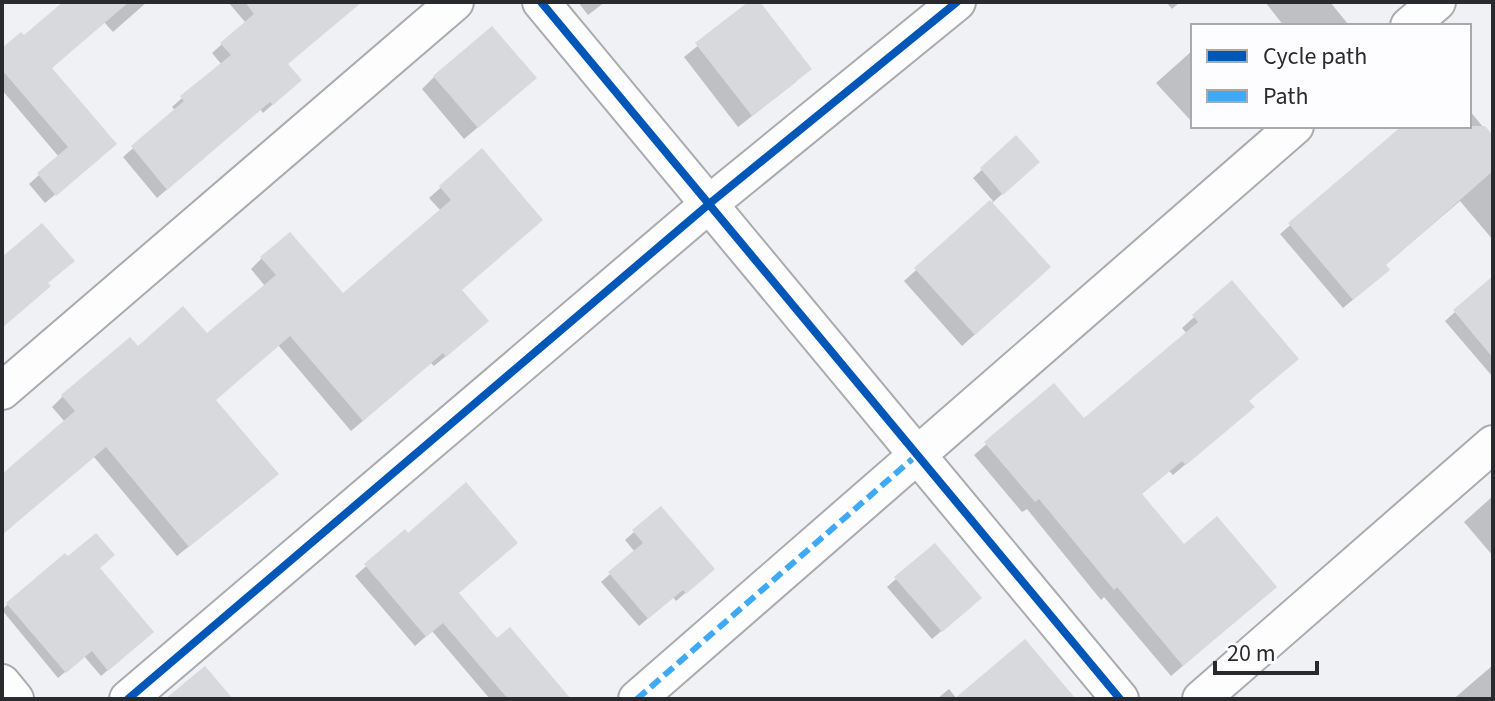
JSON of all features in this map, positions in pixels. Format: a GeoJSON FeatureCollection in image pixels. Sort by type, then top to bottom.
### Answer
{"type":"FeatureCollection","features":[{"type":"Feature","properties":{"kind":"street"},"geometry":{"type":"LineString","coordinates":[[2,391],[455,2]]}},
{"type":"Feature","properties":{"kind":"street"},"geometry":{"type":"LineString","coordinates":[[541,2],[1120,699]]}},
{"type":"Feature","properties":{"kind":"street"},"geometry":{"type":"LineString","coordinates":[[128,699],[709,204],[957,2]]}},
{"type":"Feature","properties":{"kind":"street"},"geometry":{"type":"LineString","coordinates":[[1411,24],[1437,2]]}},
{"type":"Feature","properties":{"kind":"street"},"geometry":{"type":"LineString","coordinates":[[637,699],[1293,128]]}},
{"type":"Feature","properties":{"kind":"street"},"geometry":{"type":"LineString","coordinates":[[1201,699],[1493,444]]}},
{"type":"Feature","properties":{"kind":"street"},"geometry":{"type":"LineString","coordinates":[[2,683],[15,699]]}},
{"type":"Feature","properties":{"kind":"building"},"geometry":{"type":"Polygon","coordinates":[[[63,2],[129,2],[52,68],[117,144],[56,196],[37,173],[68,147],[2,70],[2,48],[21,32],[24,35],[63,2]]]}},
{"type":"Feature","properties":{"kind":"building"},"geometry":{"type":"Polygon","coordinates":[[[245,2],[362,2],[288,64],[302,80],[273,105],[270,102],[167,190],[131,146],[184,101],[180,96],[231,55],[220,43],[254,14],[245,2]]]}},
{"type":"Feature","properties":{"kind":"building"},"geometry":{"type":"Polygon","coordinates":[[[748,2],[760,2],[812,69],[752,116],[695,43],[748,2]]]}},
{"type":"Feature","properties":{"kind":"building"},"geometry":{"type":"Polygon","coordinates":[[[492,26],[537,78],[478,128],[433,76],[492,26]]]}},
{"type":"Feature","properties":{"kind":"building"},"geometry":{"type":"Polygon","coordinates":[[[1485,126],[1493,135],[1493,171],[1386,265],[1390,270],[1353,300],[1288,223],[1400,128],[1485,126]]]}},
{"type":"Feature","properties":{"kind":"building"},"geometry":{"type":"Polygon","coordinates":[[[1016,135],[1040,162],[1003,195],[980,168],[1016,135]]]}},
{"type":"Feature","properties":{"kind":"building"},"geometry":{"type":"Polygon","coordinates":[[[482,148],[543,220],[462,290],[489,321],[446,357],[443,353],[363,421],[290,336],[216,400],[279,474],[189,547],[106,447],[2,535],[2,474],[75,411],[61,395],[130,337],[138,346],[183,306],[207,333],[276,275],[260,257],[290,232],[343,293],[451,200],[439,186],[482,148]]]}},
{"type":"Feature","properties":{"kind":"building"},"geometry":{"type":"Polygon","coordinates":[[[990,200],[1051,267],[975,335],[914,268],[990,200]]]}},
{"type":"Feature","properties":{"kind":"building"},"geometry":{"type":"Polygon","coordinates":[[[42,223],[75,261],[2,328],[2,257],[42,223]]]}},
{"type":"Feature","properties":{"kind":"building"},"geometry":{"type":"Polygon","coordinates":[[[1493,276],[1493,358],[1453,310],[1493,276]]]}},
{"type":"Feature","properties":{"kind":"building"},"geometry":{"type":"Polygon","coordinates":[[[1232,280],[1299,359],[1249,401],[1255,407],[1186,465],[1182,461],[1142,494],[1184,544],[1217,516],[1277,587],[1183,666],[1117,587],[1114,590],[1039,499],[1035,502],[984,442],[1054,383],[1084,418],[1198,322],[1192,315],[1232,280]]]}},
{"type":"Feature","properties":{"kind":"building"},"geometry":{"type":"Polygon","coordinates":[[[466,482],[518,543],[459,593],[497,638],[510,627],[571,699],[508,699],[443,623],[426,637],[364,564],[405,529],[408,533],[466,482]]]}},
{"type":"Feature","properties":{"kind":"building"},"geometry":{"type":"Polygon","coordinates":[[[661,506],[715,569],[686,594],[683,590],[648,619],[608,572],[643,543],[632,530],[661,506]]]}},
{"type":"Feature","properties":{"kind":"building"},"geometry":{"type":"Polygon","coordinates":[[[96,533],[115,555],[100,568],[154,632],[108,671],[92,651],[66,673],[6,603],[65,553],[68,556],[96,533]]]}},
{"type":"Feature","properties":{"kind":"building"},"geometry":{"type":"Polygon","coordinates":[[[935,543],[982,598],[942,632],[894,577],[935,543]]]}},
{"type":"Feature","properties":{"kind":"building"},"geometry":{"type":"Polygon","coordinates":[[[1025,639],[1076,699],[954,699],[1025,639]]]}},
{"type":"Feature","properties":{"kind":"building"},"geometry":{"type":"Polygon","coordinates":[[[205,666],[233,699],[165,699],[205,666]]]}},
{"type":"Feature","properties":{"kind":"marked path"},"geometry":{"type":"LineString","coordinates":[[637,699],[918,454]]}},
{"type":"Feature","properties":{"kind":"cycle path"},"geometry":{"type":"LineString","coordinates":[[541,2],[1120,699]]}},
{"type":"Feature","properties":{"kind":"cycle path"},"geometry":{"type":"LineString","coordinates":[[128,699],[709,204],[957,2]]}}]}
